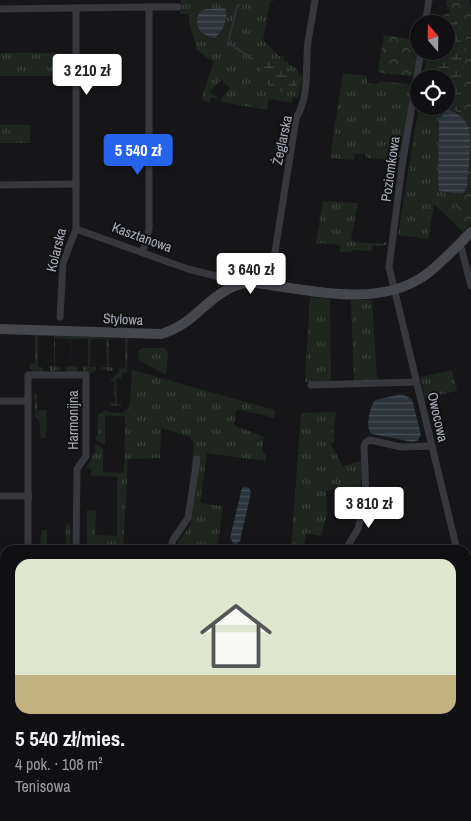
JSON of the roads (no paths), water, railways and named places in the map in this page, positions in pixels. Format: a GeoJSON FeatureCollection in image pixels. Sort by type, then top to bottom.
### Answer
{"type":"FeatureCollection","features":[{"type":"Feature","properties":{"kind":"street","name":"Żeglarska"},"geometry":{"type":"LineString","coordinates":[[270,284],[296,118],[302,107],[308,63],[308,44],[315,0]]}},
{"type":"Feature","properties":{"kind":"street"},"geometry":{"type":"LineString","coordinates":[[426,15],[429,0]]}},
{"type":"Feature","properties":{"kind":"street"},"geometry":{"type":"LineString","coordinates":[[0,8],[178,7]]}},
{"type":"Feature","properties":{"kind":"street","name":"Kolarska"},"geometry":{"type":"LineString","coordinates":[[60,317],[63,263],[76,228],[76,8]]}},
{"type":"Feature","properties":{"kind":"street"},"geometry":{"type":"LineString","coordinates":[[143,251],[149,230],[150,8]]}},
{"type":"Feature","properties":{"kind":"street","name":"Poziomkowa"},"geometry":{"type":"LineString","coordinates":[[394,290],[389,267],[402,166],[420,60]]}},
{"type":"Feature","properties":{"kind":"street"},"geometry":{"type":"LineString","coordinates":[[0,185],[76,184]]}},
{"type":"Feature","properties":{"kind":"street","name":"Kasztanowa"},"geometry":{"type":"LineString","coordinates":[[76,228],[188,268],[220,277],[229,287]]}},
{"type":"Feature","properties":{"kind":"street"},"geometry":{"type":"LineString","coordinates":[[229,287],[249,282],[302,290],[350,294],[376,294],[394,290],[423,276],[458,246],[471,232]]}},
{"type":"Feature","properties":{"kind":"street"},"geometry":{"type":"LineString","coordinates":[[458,246],[462,250],[471,286]]}},
{"type":"Feature","properties":{"kind":"street","name":"Stylowa"},"geometry":{"type":"LineString","coordinates":[[0,329],[161,334],[179,326],[229,287]]}},
{"type":"Feature","properties":{"kind":"street","name":"Owocowa"},"geometry":{"type":"LineString","coordinates":[[394,290],[456,545]]}},
{"type":"Feature","properties":{"kind":"street","name":"Harmonijna"},"geometry":{"type":"LineString","coordinates":[[28,401],[28,375],[86,375],[86,456],[76,469],[76,545]]}},
{"type":"Feature","properties":{"kind":"street"},"geometry":{"type":"LineString","coordinates":[[311,385],[416,382]]}},
{"type":"Feature","properties":{"kind":"street"},"geometry":{"type":"LineString","coordinates":[[0,401],[28,401],[28,545]]}},
{"type":"Feature","properties":{"kind":"street"},"geometry":{"type":"LineString","coordinates":[[348,545],[358,529],[366,497],[364,446],[366,442],[370,440],[401,447],[432,446]]}},
{"type":"Feature","properties":{"kind":"street"},"geometry":{"type":"LineString","coordinates":[[172,545],[188,518],[197,459]]}},
{"type":"Feature","properties":{"kind":"street"},"geometry":{"type":"LineString","coordinates":[[0,496],[29,496]]}},
{"type":"Feature","properties":{"kind":"waterway"},"geometry":{"type":"LineString","coordinates":[[239,5],[229,38],[230,44],[253,59]]}}]}
